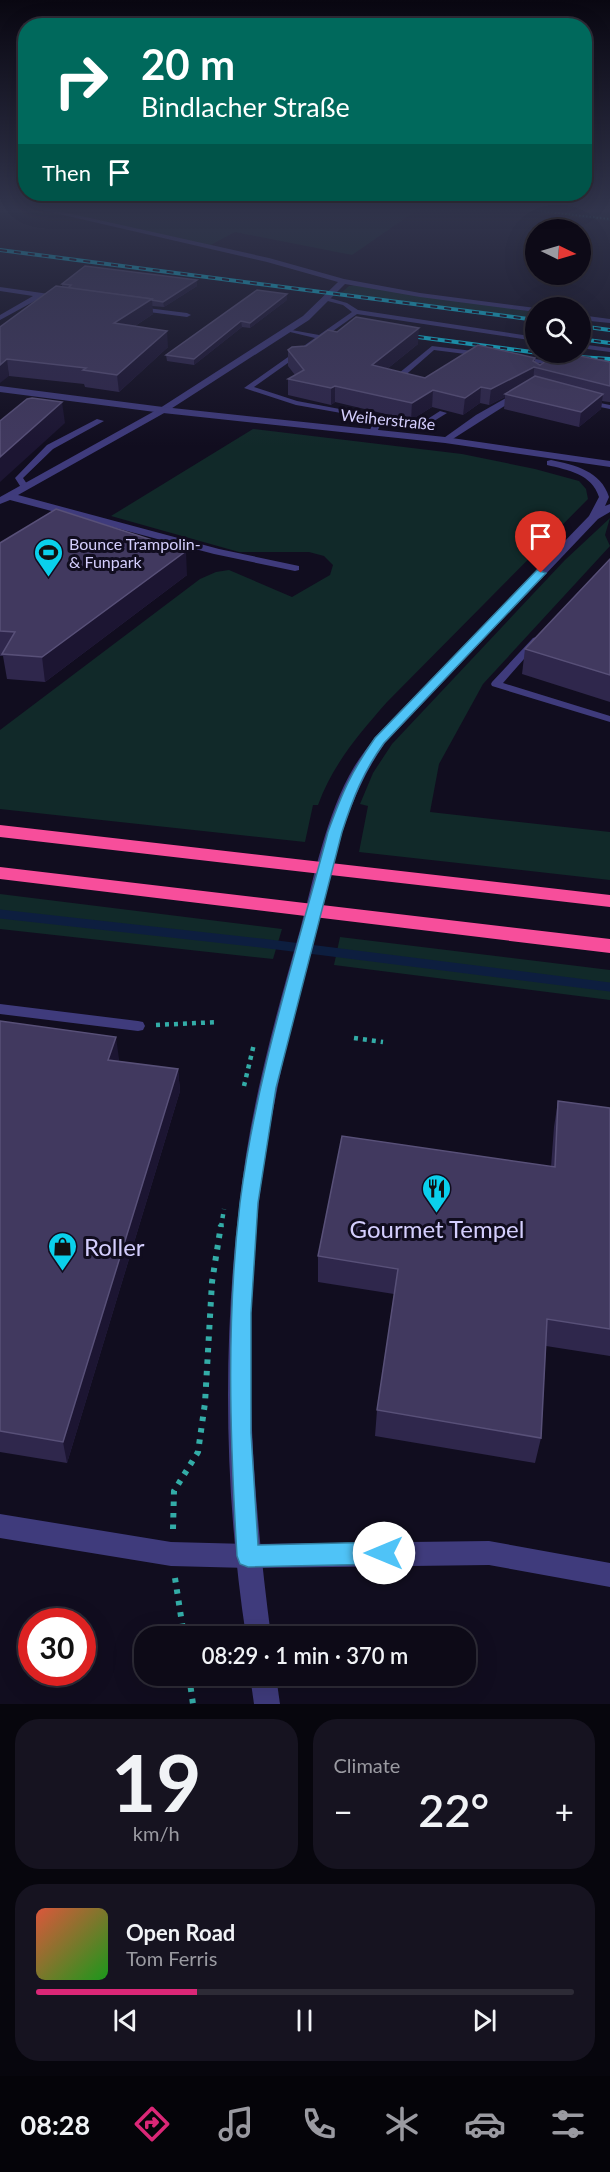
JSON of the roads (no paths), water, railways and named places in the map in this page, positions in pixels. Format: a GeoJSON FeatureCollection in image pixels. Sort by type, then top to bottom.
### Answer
{"type":"FeatureCollection","features":[{"type":"Feature","properties":{"kind":"highway"},"geometry":{"type":"LineString","coordinates":[[0,831],[610,902]]}},
{"type":"Feature","properties":{"kind":"highway"},"geometry":{"type":"LineString","coordinates":[[0,873],[610,946]]}},
{"type":"Feature","properties":{"kind":"street"},"geometry":{"type":"LineString","coordinates":[[4,499],[163,410],[306,318],[337,288]]}},
{"type":"Feature","properties":{"kind":"street"},"geometry":{"type":"LineString","coordinates":[[379,288],[525,309]]}},
{"type":"Feature","properties":{"kind":"street"},"geometry":{"type":"LineString","coordinates":[[0,289],[75,299]]}},
{"type":"Feature","properties":{"kind":"street"},"geometry":{"type":"LineString","coordinates":[[0,318],[41,295]]}},
{"type":"Feature","properties":{"kind":"street"},"geometry":{"type":"LineString","coordinates":[[120,306],[188,315]]}},
{"type":"Feature","properties":{"kind":"street"},"geometry":{"type":"LineString","coordinates":[[591,318],[610,321]]}},
{"type":"Feature","properties":{"kind":"street","name":"Weiherstraße"},"geometry":{"type":"LineString","coordinates":[[0,389],[163,410],[445,440],[610,464]]}},
{"type":"Feature","properties":{"kind":"street"},"geometry":{"type":"LineString","coordinates":[[459,442],[580,471],[600,485],[603,491],[604,497],[594,517]]}},
{"type":"Feature","properties":{"kind":"street"},"geometry":{"type":"LineString","coordinates":[[4,499],[218,552],[295,568]]}},
{"type":"Feature","properties":{"kind":"street"},"geometry":{"type":"LineString","coordinates":[[257,1626],[248,1556],[240,1433],[242,1313],[249,1203],[268,1088],[341,810],[360,768],[380,740],[594,517],[610,507]]}},
{"type":"Feature","properties":{"kind":"street"},"geometry":{"type":"LineString","coordinates":[[0,1526],[171,1554],[248,1556],[489,1553],[610,1575]]}},
{"type":"Feature","properties":{"kind":"street"},"geometry":{"type":"LineString","coordinates":[[264,1686],[267,1704]]}},
{"type":"Feature","properties":{"kind":"lane"},"geometry":{"type":"LineString","coordinates":[[326,299],[345,304],[356,312],[525,337]]}},
{"type":"Feature","properties":{"kind":"lane"},"geometry":{"type":"LineString","coordinates":[[356,312],[248,388],[296,403],[421,427],[443,413]]}},
{"type":"Feature","properties":{"kind":"lane"},"geometry":{"type":"LineString","coordinates":[[288,330],[319,337]]}},
{"type":"Feature","properties":{"kind":"lane"},"geometry":{"type":"LineString","coordinates":[[591,347],[610,350]]}},
{"type":"Feature","properties":{"kind":"lane"},"geometry":{"type":"LineString","coordinates":[[405,382],[396,380],[432,348],[486,354]]}},
{"type":"Feature","properties":{"kind":"lane"},"geometry":{"type":"LineString","coordinates":[[508,357],[525,359]]}},
{"type":"Feature","properties":{"kind":"lane"},"geometry":{"type":"LineString","coordinates":[[545,370],[551,363],[563,365]]}},
{"type":"Feature","properties":{"kind":"lane"},"geometry":{"type":"LineString","coordinates":[[445,440],[523,392]]}},
{"type":"Feature","properties":{"kind":"lane"},"geometry":{"type":"LineString","coordinates":[[577,399],[610,407]]}},
{"type":"Feature","properties":{"kind":"lane"},"geometry":{"type":"LineString","coordinates":[[373,432],[379,418]]}},
{"type":"Feature","properties":{"kind":"lane"},"geometry":{"type":"LineString","coordinates":[[25,487],[19,478],[50,447],[100,421]]}},
{"type":"Feature","properties":{"kind":"lane"},"geometry":{"type":"LineString","coordinates":[[541,634],[496,684],[610,718]]}},
{"type":"Feature","properties":{"kind":"lane"},"geometry":{"type":"LineString","coordinates":[[0,1009],[138,1026]]}},
{"type":"Feature","properties":{"kind":"waterway"},"geometry":{"type":"LineString","coordinates":[[0,914],[261,943],[610,987]]}},
{"type":"Feature","properties":{"kind":"railway"},"geometry":{"type":"LineString","coordinates":[[287,288],[525,319]]}},
{"type":"Feature","properties":{"kind":"railway"},"geometry":{"type":"LineString","coordinates":[[591,327],[610,330]]}},
{"type":"Feature","properties":{"kind":"railway"},"geometry":{"type":"LineString","coordinates":[[403,335],[562,356],[610,359]]}},
{"type":"Feature","properties":{"kind":"railway"},"geometry":{"type":"LineString","coordinates":[[591,340],[610,343]]}},
{"type":"Feature","properties":{"kind":"place","name":"Bounce Trampolin- & Funpark"},"geometry":{"type":"Point","coordinates":[48,578]}},
{"type":"Feature","properties":{"kind":"place","name":"Gourmet Tempel"},"geometry":{"type":"Point","coordinates":[437,1214]}},
{"type":"Feature","properties":{"kind":"place","name":"Roller"},"geometry":{"type":"Point","coordinates":[63,1272]}}]}
